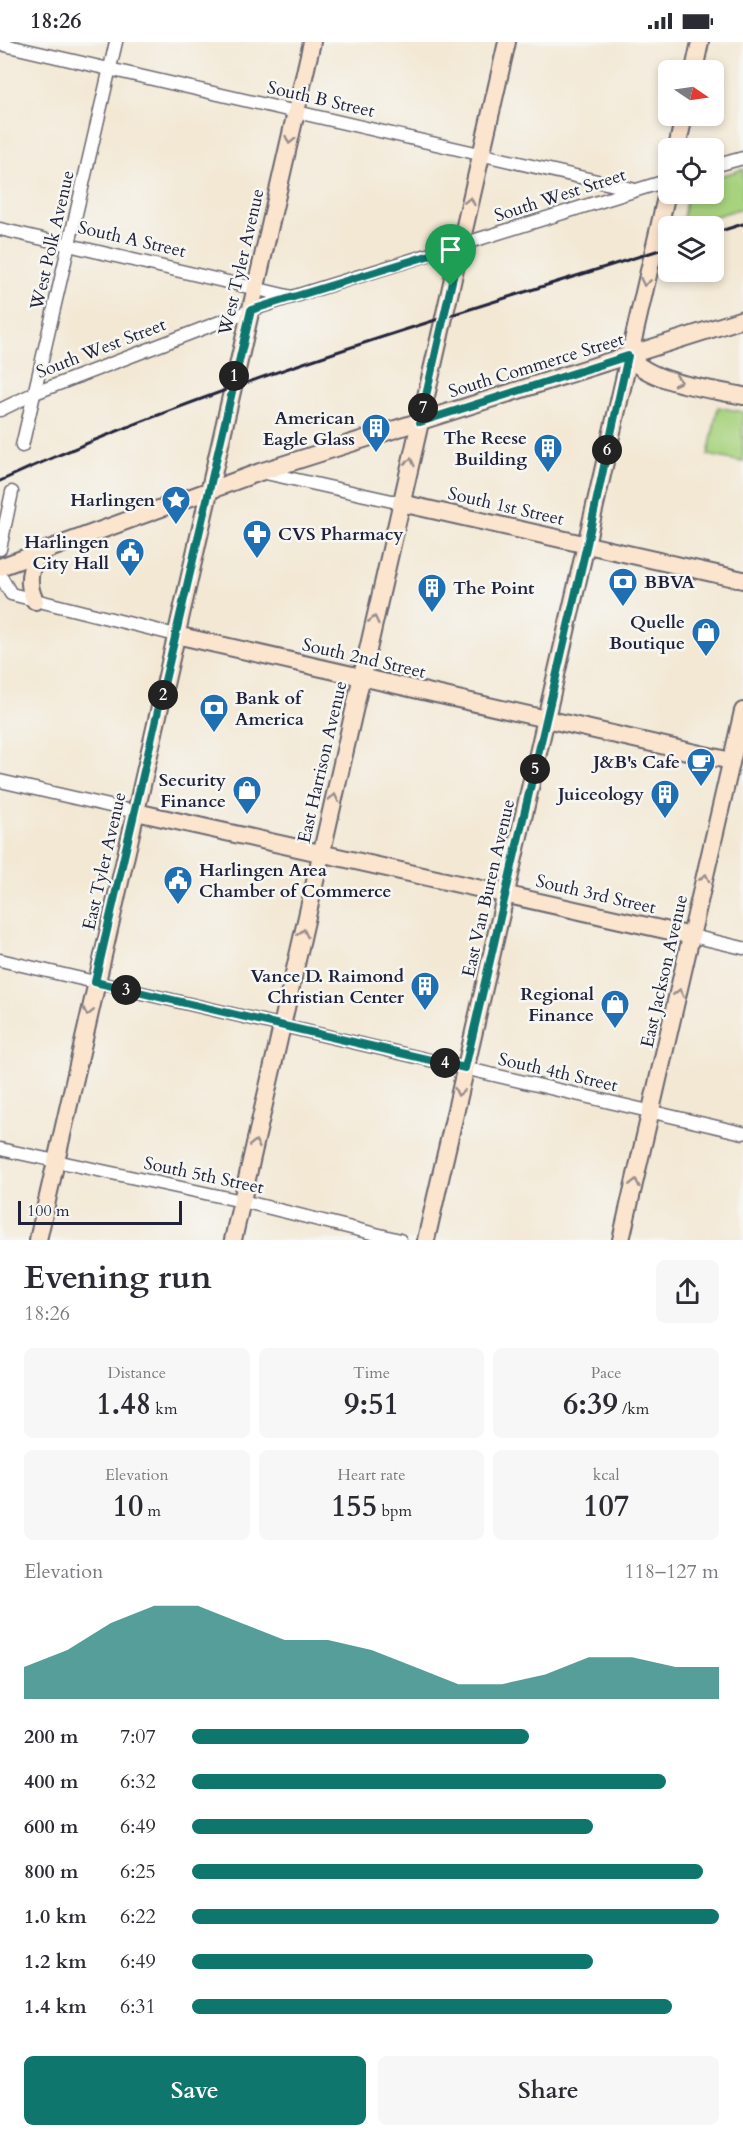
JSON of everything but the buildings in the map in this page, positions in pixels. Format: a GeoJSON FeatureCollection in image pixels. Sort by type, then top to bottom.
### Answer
{"type":"FeatureCollection","features":[{"type":"Feature","properties":{"kind":"main road","name":"West Tyler Avenue"},"geometry":{"type":"LineString","coordinates":[[209,491],[312,42]]}},
{"type":"Feature","properties":{"kind":"main road","name":"East Harrison Avenue"},"geometry":{"type":"LineString","coordinates":[[233,1240],[507,42]]}},
{"type":"Feature","properties":{"kind":"main road"},"geometry":{"type":"LineString","coordinates":[[696,60],[700,42]]}},
{"type":"Feature","properties":{"kind":"main road","name":"East Van Buren Avenue"},"geometry":{"type":"LineString","coordinates":[[426,1240],[664,204]]}},
{"type":"Feature","properties":{"kind":"main road","name":"South Commerce Street"},"geometry":{"type":"LineString","coordinates":[[0,567],[260,472],[743,319]]}},
{"type":"Feature","properties":{"kind":"main road"},"geometry":{"type":"LineString","coordinates":[[628,356],[639,369],[653,376],[743,396]]}},
{"type":"Feature","properties":{"kind":"main road","name":"East Tyler Avenue"},"geometry":{"type":"LineString","coordinates":[[38,1240],[95,982],[209,491]]}},
{"type":"Feature","properties":{"kind":"main road","name":"South 1st Street"},"geometry":{"type":"LineString","coordinates":[[401,503],[743,580]]}},
{"type":"Feature","properties":{"kind":"main road"},"geometry":{"type":"LineString","coordinates":[[35,601],[30,591],[29,576],[32,562],[41,551]]}},
{"type":"Feature","properties":{"kind":"main road","name":"South 2nd Street"},"geometry":{"type":"LineString","coordinates":[[176,635],[737,763]]}},
{"type":"Feature","properties":{"kind":"main road","name":"East Jackson Avenue"},"geometry":{"type":"LineString","coordinates":[[621,1240],[692,936],[737,763],[743,711]]}},
{"type":"Feature","properties":{"kind":"main road","name":"South 3rd Street"},"geometry":{"type":"LineString","coordinates":[[136,812],[692,936]]}},
{"type":"Feature","properties":{"kind":"street","name":"West Polk Avenue"},"geometry":{"type":"LineString","coordinates":[[22,446],[116,42]]}},
{"type":"Feature","properties":{"kind":"street","name":"South B Street"},"geometry":{"type":"LineString","coordinates":[[0,44],[481,153],[633,190]]}},
{"type":"Feature","properties":{"kind":"street"},"geometry":{"type":"LineString","coordinates":[[724,163],[743,158]]}},
{"type":"Feature","properties":{"kind":"street","name":"South West Street"},"geometry":{"type":"LineString","coordinates":[[0,410],[34,393],[251,310],[633,190],[658,184]]}},
{"type":"Feature","properties":{"kind":"street","name":"South A Street"},"geometry":{"type":"LineString","coordinates":[[0,229],[256,288]]}},
{"type":"Feature","properties":{"kind":"street"},"geometry":{"type":"LineString","coordinates":[[256,288],[292,297]]}},
{"type":"Feature","properties":{"kind":"street","name":"South 1st Street"},"geometry":{"type":"LineString","coordinates":[[260,472],[401,503]]}},
{"type":"Feature","properties":{"kind":"street"},"geometry":{"type":"LineString","coordinates":[[0,549],[12,492]]}},
{"type":"Feature","properties":{"kind":"street","name":"South 2nd Street"},"geometry":{"type":"LineString","coordinates":[[0,575],[11,594],[176,635]]}},
{"type":"Feature","properties":{"kind":"street","name":"South 3rd Street"},"geometry":{"type":"LineString","coordinates":[[0,781],[136,812]]}},
{"type":"Feature","properties":{"kind":"street"},"geometry":{"type":"LineString","coordinates":[[692,936],[743,948]]}},
{"type":"Feature","properties":{"kind":"street","name":"South 4th Street"},"geometry":{"type":"LineString","coordinates":[[0,960],[743,1133]]}},
{"type":"Feature","properties":{"kind":"street","name":"South 5th Street"},"geometry":{"type":"LineString","coordinates":[[0,1149],[242,1201],[400,1240]]}},
{"type":"Feature","properties":{"kind":"green space"},"geometry":{"type":"Polygon","coordinates":[[[743,169],[743,208],[716,216],[684,216],[685,204],[724,204],[724,175],[743,169]]]}},
{"type":"Feature","properties":{"kind":"green space"},"geometry":{"type":"Polygon","coordinates":[[[718,407],[743,412],[743,462],[708,455],[718,407]]]}},
{"type":"Feature","properties":{"kind":"railway"},"geometry":{"type":"LineString","coordinates":[[724,230],[743,224]]}},
{"type":"Feature","properties":{"kind":"railway"},"geometry":{"type":"LineString","coordinates":[[0,481],[164,413],[247,383],[415,326],[658,250]]}},
{"type":"Feature","properties":{"kind":"place","name":"American Eagle Glass"},"geometry":{"type":"Point","coordinates":[376,454]}},
{"type":"Feature","properties":{"kind":"place","name":"The Reese Building"},"geometry":{"type":"Point","coordinates":[548,474]}},
{"type":"Feature","properties":{"kind":"place","name":"Harlingen"},"geometry":{"type":"Point","coordinates":[176,526]}},
{"type":"Feature","properties":{"kind":"place","name":"CVS Pharmacy"},"geometry":{"type":"Point","coordinates":[257,560]}},
{"type":"Feature","properties":{"kind":"place","name":"Harlingen City Hall"},"geometry":{"type":"Point","coordinates":[130,578]}},
{"type":"Feature","properties":{"kind":"place","name":"BBVA"},"geometry":{"type":"Point","coordinates":[623,608]}},
{"type":"Feature","properties":{"kind":"place","name":"The Point"},"geometry":{"type":"Point","coordinates":[432,614]}},
{"type":"Feature","properties":{"kind":"place","name":"Quelle Boutique"},"geometry":{"type":"Point","coordinates":[706,658]}},
{"type":"Feature","properties":{"kind":"place","name":"Bank of America"},"geometry":{"type":"Point","coordinates":[214,734]}},
{"type":"Feature","properties":{"kind":"place","name":"J&B's Cafe"},"geometry":{"type":"Point","coordinates":[701,788]}},
{"type":"Feature","properties":{"kind":"place","name":"Security Finance"},"geometry":{"type":"Point","coordinates":[247,816]}},
{"type":"Feature","properties":{"kind":"place","name":"Juiceology"},"geometry":{"type":"Point","coordinates":[665,820]}},
{"type":"Feature","properties":{"kind":"place","name":"Harlingen Area Chamber of Commerce"},"geometry":{"type":"Point","coordinates":[178,906]}},
{"type":"Feature","properties":{"kind":"place","name":"Vance D. Raimond Christian Center"},"geometry":{"type":"Point","coordinates":[425,1012]}},
{"type":"Feature","properties":{"kind":"place","name":"Regional Finance"},"geometry":{"type":"Point","coordinates":[615,1030]}},
{"type":"Feature","properties":{"kind":"route"},"geometry":{"type":"LineString","coordinates":[[460,246],[451,286],[420,422],[628,356],[507,894],[465,1068],[95,982],[136,812],[231,388],[251,310],[460,246]]}}]}
